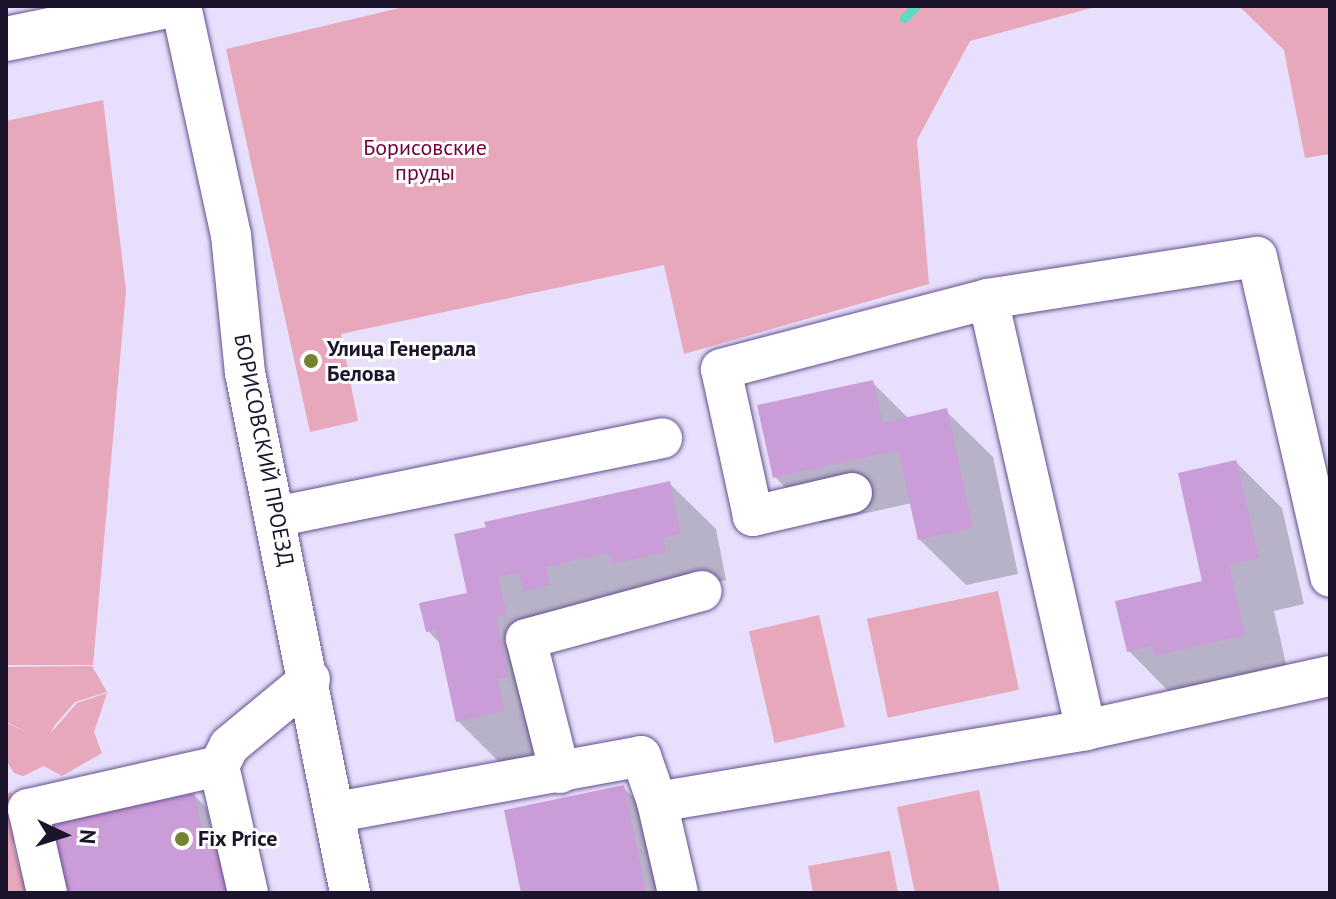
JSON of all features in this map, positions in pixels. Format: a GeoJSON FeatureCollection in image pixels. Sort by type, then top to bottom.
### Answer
{"type":"FeatureCollection","features":[{"type":"Feature","properties":{"kind":"main road"},"geometry":{"type":"LineString","coordinates":[[11,38],[47,6]]}},
{"type":"Feature","properties":{"kind":"main road"},"geometry":{"type":"LineString","coordinates":[[11,38],[167,6]]}},
{"type":"Feature","properties":{"kind":"street","name":"БОРИСОВСКИЙ ПРОЕЗД"},"geometry":{"type":"LineString","coordinates":[[181,6],[231,235],[245,373],[337,812],[350,893]]}},
{"type":"Feature","properties":{"kind":"street"},"geometry":{"type":"LineString","coordinates":[[852,493],[753,516],[721,369],[988,299],[1257,257],[1330,577]]}},
{"type":"Feature","properties":{"kind":"street"},"geometry":{"type":"LineString","coordinates":[[988,299],[1086,730]]}},
{"type":"Feature","properties":{"kind":"street"},"geometry":{"type":"LineString","coordinates":[[275,517],[662,438]]}},
{"type":"Feature","properties":{"kind":"street"},"geometry":{"type":"LineString","coordinates":[[560,773],[526,639],[702,591]]}},
{"type":"Feature","properties":{"kind":"street"},"geometry":{"type":"LineString","coordinates":[[657,802],[1086,730],[1330,676]]}},
{"type":"Feature","properties":{"kind":"street"},"geometry":{"type":"LineString","coordinates":[[248,893],[219,766],[229,746],[310,679]]}},
{"type":"Feature","properties":{"kind":"street"},"geometry":{"type":"LineString","coordinates":[[337,812],[641,756],[657,802],[678,893]]}},
{"type":"Feature","properties":{"kind":"street"},"geometry":{"type":"LineString","coordinates":[[47,893],[28,809],[219,766]]}},
{"type":"Feature","properties":{"kind":"green space","name":"Борисовские пруды"},"geometry":{"type":"Polygon","coordinates":[[[408,6],[1099,6],[970,41],[917,140],[929,284],[684,354],[664,265],[341,334],[358,421],[310,432],[226,49],[408,6]]]}},
{"type":"Feature","properties":{"kind":"green space"},"geometry":{"type":"Polygon","coordinates":[[[1239,6],[1330,6],[1330,154],[1305,158],[1284,50],[1239,6]]]}},
{"type":"Feature","properties":{"kind":"green space"},"geometry":{"type":"Polygon","coordinates":[[[103,100],[126,291],[93,665],[6,665],[6,121],[103,100]]]}},
{"type":"Feature","properties":{"kind":"green space"},"geometry":{"type":"Polygon","coordinates":[[[998,591],[1019,690],[888,718],[867,619],[998,591]]]}},
{"type":"Feature","properties":{"kind":"green space"},"geometry":{"type":"Polygon","coordinates":[[[819,615],[845,727],[775,743],[749,631],[819,615]]]}},
{"type":"Feature","properties":{"kind":"green space"},"geometry":{"type":"Polygon","coordinates":[[[92,666],[107,692],[75,702],[50,734],[77,703],[107,693],[94,732],[102,753],[62,776],[44,766],[23,776],[14,773],[6,760],[6,723],[27,732],[6,722],[6,667],[92,666]]]}},
{"type":"Feature","properties":{"kind":"green space"},"geometry":{"type":"Polygon","coordinates":[[[979,790],[1000,893],[915,893],[897,807],[979,790]]]}},
{"type":"Feature","properties":{"kind":"green space"},"geometry":{"type":"Polygon","coordinates":[[[11,792],[16,825],[13,846],[27,893],[6,893],[6,795],[11,792]]]}},
{"type":"Feature","properties":{"kind":"green space"},"geometry":{"type":"Polygon","coordinates":[[[890,851],[898,893],[813,893],[808,866],[890,851]]]}},
{"type":"Feature","properties":{"kind":"building"},"geometry":{"type":"Polygon","coordinates":[[[873,380],[883,423],[947,408],[973,528],[918,540],[898,450],[773,478],[757,405],[873,380]]]}},
{"type":"Feature","properties":{"kind":"building"},"geometry":{"type":"Polygon","coordinates":[[[1236,460],[1259,558],[1229,565],[1245,635],[1155,656],[1152,646],[1127,652],[1115,601],[1202,581],[1178,473],[1236,460]]]}},
{"type":"Feature","properties":{"kind":"building"},"geometry":{"type":"Polygon","coordinates":[[[670,481],[681,534],[663,538],[666,552],[612,564],[609,553],[546,567],[550,585],[523,591],[519,573],[498,577],[507,615],[496,617],[509,677],[498,679],[505,711],[456,722],[436,630],[426,632],[419,603],[467,593],[454,534],[486,527],[484,522],[670,481]]]}},
{"type":"Feature","properties":{"kind":"building"},"geometry":{"type":"Polygon","coordinates":[[[624,785],[646,893],[521,893],[504,810],[624,785]]]}},
{"type":"Feature","properties":{"kind":"building"},"geometry":{"type":"Polygon","coordinates":[[[194,793],[203,831],[217,843],[228,893],[62,893],[47,825],[194,793]]]}},
{"type":"Feature","properties":{"kind":"waterway"},"geometry":{"type":"LineString","coordinates":[[904,18],[916,6]]}},
{"type":"Feature","properties":{"kind":"place","name":"Улица Генерала Белова"},"geometry":{"type":"Point","coordinates":[311,361]}},
{"type":"Feature","properties":{"kind":"place","name":"Fix Price"},"geometry":{"type":"Point","coordinates":[182,839]}}]}
